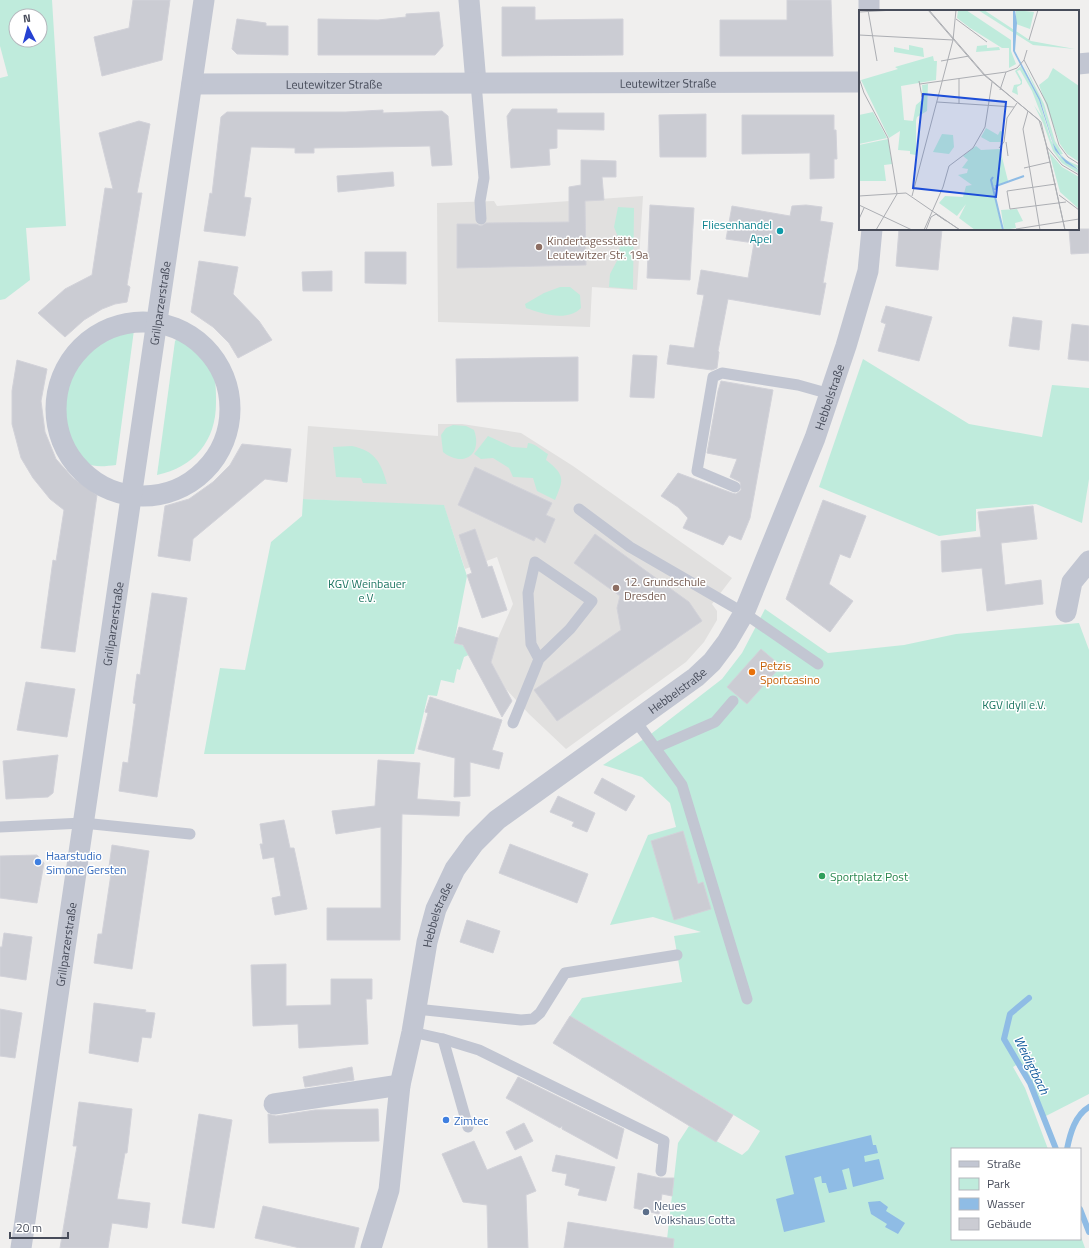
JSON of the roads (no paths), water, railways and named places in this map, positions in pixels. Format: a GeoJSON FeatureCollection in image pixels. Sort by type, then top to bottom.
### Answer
{"type":"FeatureCollection","features":[{"type":"Feature","properties":{"kind":"street","name":"Grillparzerstraße"},"geometry":{"type":"LineString","coordinates":[[21,1248],[204,0]]}},
{"type":"Feature","properties":{"kind":"street"},"geometry":{"type":"LineString","coordinates":[[469,0],[476,84]]}},
{"type":"Feature","properties":{"kind":"street"},"geometry":{"type":"LineString","coordinates":[[1079,64],[1089,63]]}},
{"type":"Feature","properties":{"kind":"street","name":"Leutewitzer Straße"},"geometry":{"type":"LineString","coordinates":[[192,84],[859,82]]}},
{"type":"Feature","properties":{"kind":"street","name":"Hebbelstraße"},"geometry":{"type":"LineString","coordinates":[[371,1248],[389,1190],[400,1085],[412,1032],[427,942],[436,909],[455,869],[474,843],[497,820],[696,677],[712,662],[727,642],[744,614],[809,452],[830,394],[868,271],[872,230]]}},
{"type":"Feature","properties":{"kind":"street"},"geometry":{"type":"LineString","coordinates":[[128,323],[157,323],[192,336],[217,362],[229,390],[228,429],[219,452],[197,478],[171,492],[131,495],[115,492],[94,482],[78,468],[62,442],[55,414],[61,378],[75,353],[96,335],[110,328],[128,323]]}},
{"type":"Feature","properties":{"kind":"street"},"geometry":{"type":"LineString","coordinates":[[1066,612],[1072,582],[1089,561]]}},
{"type":"Feature","properties":{"kind":"street"},"geometry":{"type":"LineString","coordinates":[[274,1104],[400,1085]]}},
{"type":"Feature","properties":{"kind":"lane"},"geometry":{"type":"LineString","coordinates":[[476,84],[484,178],[480,201],[481,219]]}},
{"type":"Feature","properties":{"kind":"lane"},"geometry":{"type":"LineString","coordinates":[[735,487],[697,471],[713,377],[722,373],[798,385],[830,394]]}},
{"type":"Feature","properties":{"kind":"lane"},"geometry":{"type":"LineString","coordinates":[[579,509],[630,547],[744,614],[818,664]]}},
{"type":"Feature","properties":{"kind":"lane"},"geometry":{"type":"LineString","coordinates":[[513,723],[538,659],[570,629],[592,601],[535,562],[528,593],[531,644],[538,659]]}},
{"type":"Feature","properties":{"kind":"lane"},"geometry":{"type":"LineString","coordinates":[[655,748],[715,722],[732,701]]}},
{"type":"Feature","properties":{"kind":"lane"},"geometry":{"type":"LineString","coordinates":[[635,720],[682,785],[747,998]]}},
{"type":"Feature","properties":{"kind":"lane"},"geometry":{"type":"LineString","coordinates":[[0,827],[83,822],[190,834]]}},
{"type":"Feature","properties":{"kind":"lane"},"geometry":{"type":"LineString","coordinates":[[416,1009],[522,1020],[533,1019],[540,1013],[565,973],[677,955]]}},
{"type":"Feature","properties":{"kind":"lane"},"geometry":{"type":"LineString","coordinates":[[412,1032],[443,1039],[479,1050],[664,1141],[661,1171]]}},
{"type":"Feature","properties":{"kind":"lane"},"geometry":{"type":"LineString","coordinates":[[443,1039],[468,1127]]}},
{"type":"Feature","properties":{"kind":"water"},"geometry":{"type":"Polygon","coordinates":[[[871,1135],[873,1145],[876,1145],[878,1153],[864,1156],[865,1162],[879,1159],[884,1179],[853,1187],[849,1168],[842,1170],[847,1189],[829,1193],[826,1183],[822,1183],[821,1176],[814,1178],[825,1222],[784,1232],[776,1199],[794,1194],[785,1156],[871,1135]]]}},
{"type":"Feature","properties":{"kind":"water"},"geometry":{"type":"Polygon","coordinates":[[[880,1201],[888,1207],[886,1211],[905,1223],[898,1234],[885,1227],[887,1224],[871,1214],[868,1202],[880,1201]]]}},
{"type":"Feature","properties":{"kind":"waterway","name":"Weidigtbach"},"geometry":{"type":"LineString","coordinates":[[1029,998],[1010,1014],[1004,1039],[1030,1083],[1056,1148]]}},
{"type":"Feature","properties":{"kind":"waterway"},"geometry":{"type":"LineString","coordinates":[[1067,1148],[1074,1125],[1084,1110],[1089,1107]]}},
{"type":"Feature","properties":{"kind":"waterway","name":"Weidigtbach"},"geometry":{"type":"LineString","coordinates":[[1081,1212],[1089,1232]]}},
{"type":"Feature","properties":{"kind":"place","name":"Fliesenhandel Apel"},"geometry":{"type":"Point","coordinates":[780,231]}},
{"type":"Feature","properties":{"kind":"place","name":"Kindertagesstätte Leutewitzer Str. 19a"},"geometry":{"type":"Point","coordinates":[539,247]}},
{"type":"Feature","properties":{"kind":"place","name":"12. Grundschule Dresden"},"geometry":{"type":"Point","coordinates":[616,588]}},
{"type":"Feature","properties":{"kind":"place","name":"Petzis Sportcasino"},"geometry":{"type":"Point","coordinates":[752,672]}},
{"type":"Feature","properties":{"kind":"place","name":"Haarstudio Simone Gersten"},"geometry":{"type":"Point","coordinates":[38,862]}},
{"type":"Feature","properties":{"kind":"place","name":"Sportplatz Post"},"geometry":{"type":"Point","coordinates":[822,876]}},
{"type":"Feature","properties":{"kind":"place","name":"Zimtec"},"geometry":{"type":"Point","coordinates":[446,1120]}},
{"type":"Feature","properties":{"kind":"place","name":"Neues Volkshaus Cotta"},"geometry":{"type":"Point","coordinates":[646,1212]}},
{"type":"Feature","properties":{"kind":"park label","name":"KGV Weinbauer e.V."},"geometry":{"type":"Point","coordinates":[367,590]}},
{"type":"Feature","properties":{"kind":"park label","name":"KGV Idyll e.V."},"geometry":{"type":"Point","coordinates":[1014,704]}}]}
